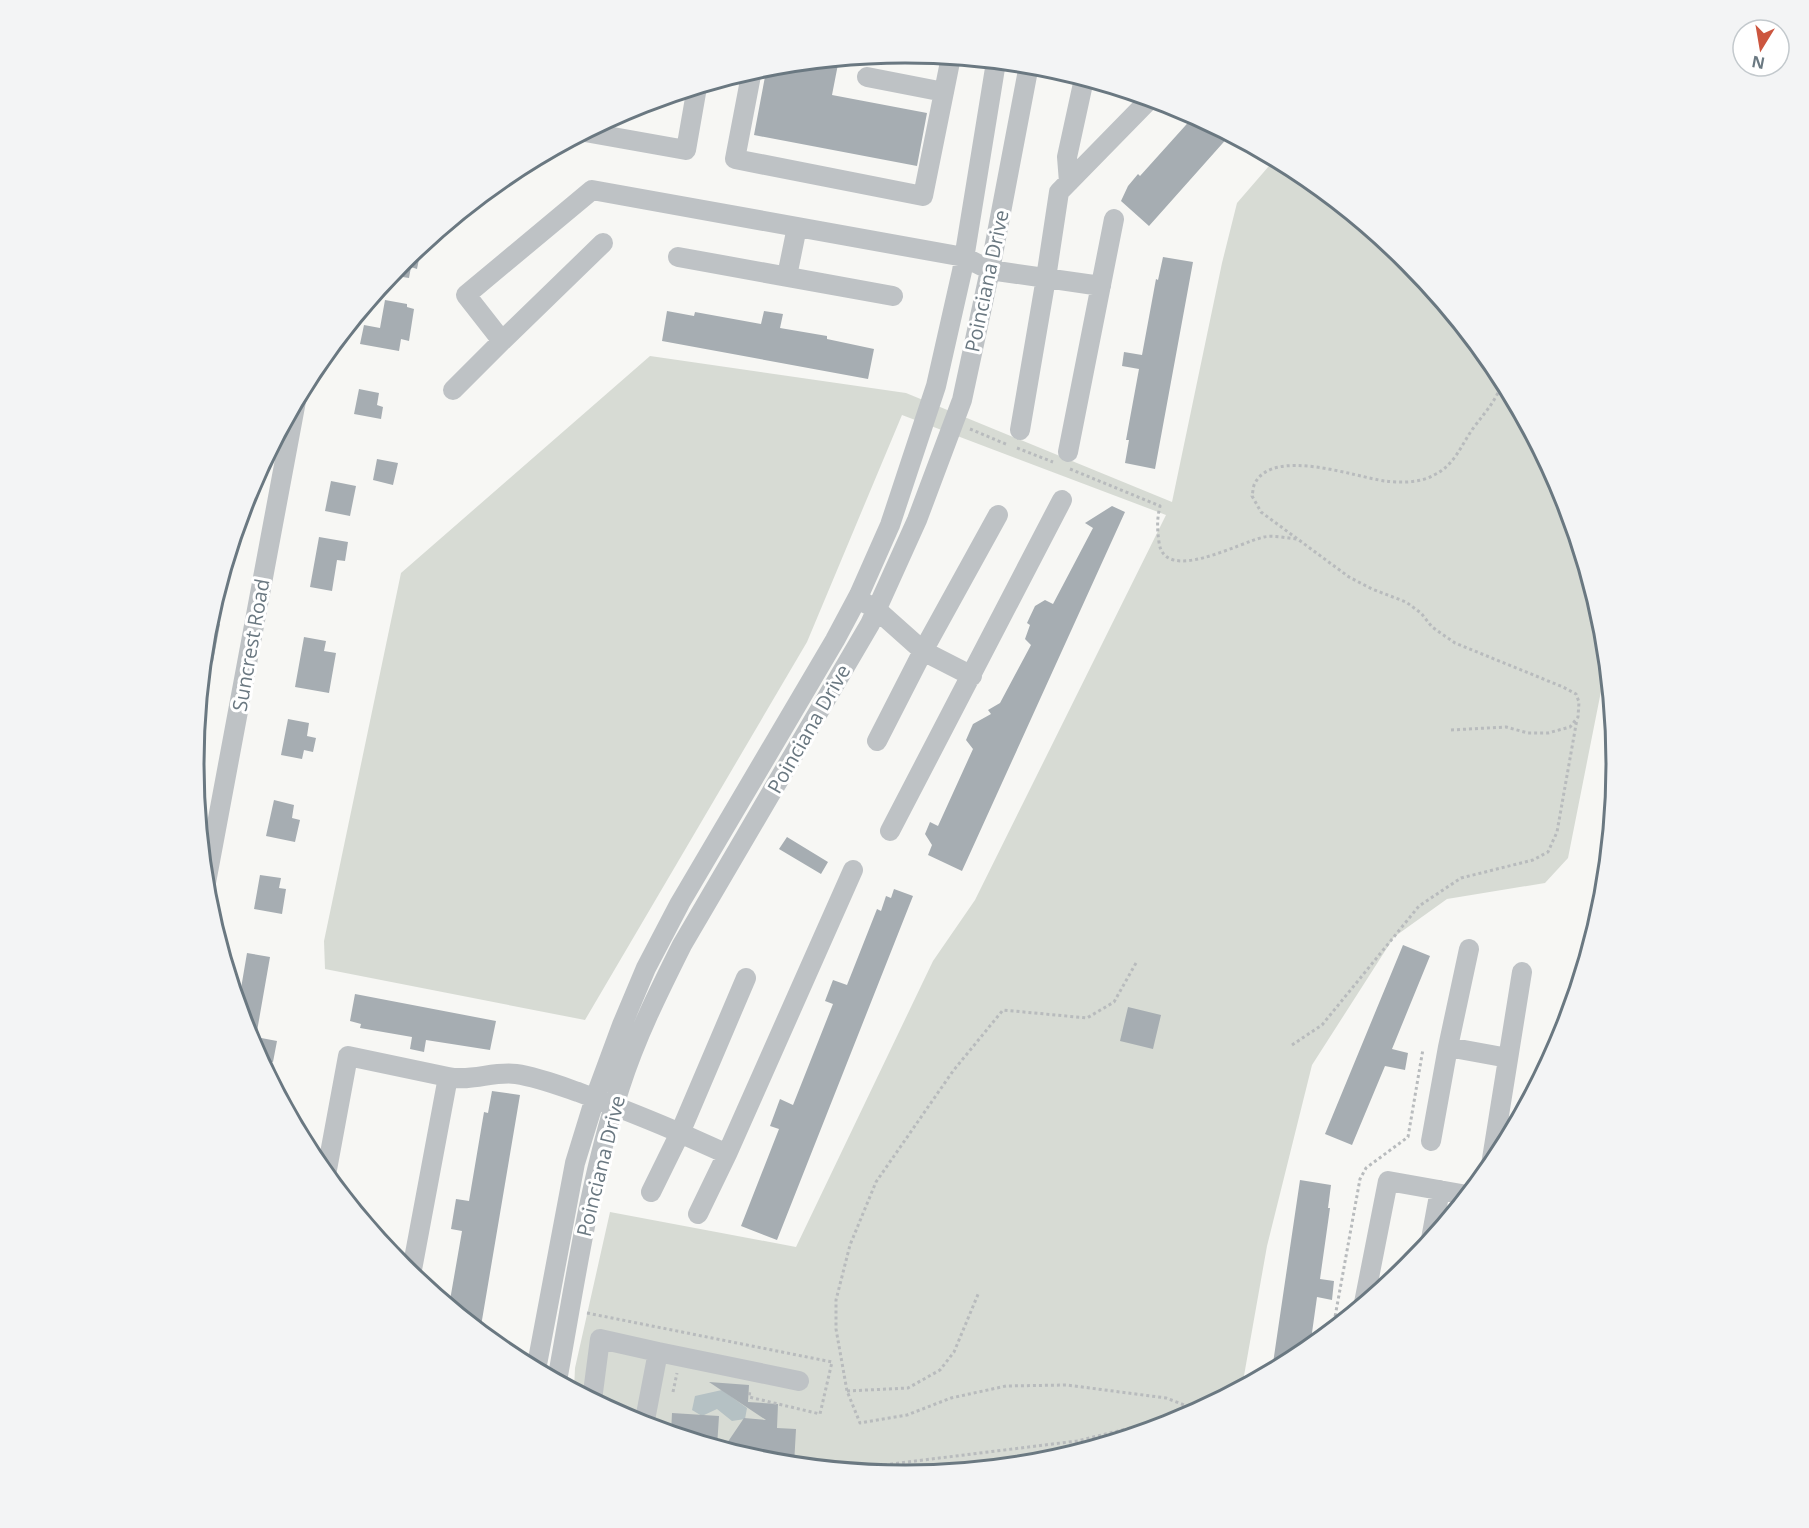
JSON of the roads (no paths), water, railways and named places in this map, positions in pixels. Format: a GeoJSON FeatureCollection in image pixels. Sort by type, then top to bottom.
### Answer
{"type":"FeatureCollection","features":[{"type":"Feature","properties":{"kind":"street"},"geometry":{"type":"LineString","coordinates":[[750,80],[735,159],[923,196],[949,65]]}},
{"type":"Feature","properties":{"kind":"street","name":"Poinciana Drive"},"geometry":{"type":"LineString","coordinates":[[538,1361],[575,1163],[595,1098],[646,968],[680,903],[835,640],[857,599],[890,525],[933,395],[964,257],[995,69]]}},
{"type":"Feature","properties":{"kind":"street","name":"Poinciana Drive"},"geometry":{"type":"LineString","coordinates":[[558,1373],[586,1221],[603,1146],[634,1048],[655,998],[682,945],[870,624],[917,520],[962,400],[990,270],[1027,74]]}},
{"type":"Feature","properties":{"kind":"street"},"geometry":{"type":"LineString","coordinates":[[867,77],[944,92]]}},
{"type":"Feature","properties":{"kind":"street"},"geometry":{"type":"LineString","coordinates":[[1069,182],[1067,158],[1082,86]]}},
{"type":"Feature","properties":{"kind":"street"},"geometry":{"type":"LineString","coordinates":[[596,134],[686,150],[691,96]]}},
{"type":"Feature","properties":{"kind":"street"},"geometry":{"type":"LineString","coordinates":[[1020,430],[1059,192],[1144,105]]}},
{"type":"Feature","properties":{"kind":"street"},"geometry":{"type":"LineString","coordinates":[[502,341],[466,296],[592,190],[964,257],[990,270],[1101,286]]}},
{"type":"Feature","properties":{"kind":"street"},"geometry":{"type":"LineString","coordinates":[[1068,452],[1114,219]]}},
{"type":"Feature","properties":{"kind":"street"},"geometry":{"type":"LineString","coordinates":[[787,276],[796,227]]}},
{"type":"Feature","properties":{"kind":"street"},"geometry":{"type":"LineString","coordinates":[[453,390],[603,243]]}},
{"type":"Feature","properties":{"kind":"street"},"geometry":{"type":"LineString","coordinates":[[678,258],[893,296]]}},
{"type":"Feature","properties":{"kind":"street","name":"Suncrest Road"},"geometry":{"type":"LineString","coordinates":[[210,861],[292,423]]}},
{"type":"Feature","properties":{"kind":"street"},"geometry":{"type":"LineString","coordinates":[[890,831],[1062,500]]}},
{"type":"Feature","properties":{"kind":"street"},"geometry":{"type":"LineString","coordinates":[[877,741],[923,651],[998,516]]}},
{"type":"Feature","properties":{"kind":"street"},"geometry":{"type":"LineString","coordinates":[[857,599],[877,610],[923,651],[972,676]]}},
{"type":"Feature","properties":{"kind":"street"},"geometry":{"type":"LineString","coordinates":[[698,1214],[853,870]]}},
{"type":"Feature","properties":{"kind":"street"},"geometry":{"type":"LineString","coordinates":[[1431,1141],[1469,949]]}},
{"type":"Feature","properties":{"kind":"street"},"geometry":{"type":"LineString","coordinates":[[1495,1141],[1522,972]]}},
{"type":"Feature","properties":{"kind":"street"},"geometry":{"type":"LineString","coordinates":[[651,1192],[680,1133],[746,978]]}},
{"type":"Feature","properties":{"kind":"street"},"geometry":{"type":"LineString","coordinates":[[1448,1047],[1508,1058]]}},
{"type":"Feature","properties":{"kind":"street"},"geometry":{"type":"LineString","coordinates":[[328,1162],[348,1056],[460,1080],[502,1073],[517,1074],[554,1083],[615,1105],[727,1154]]}},
{"type":"Feature","properties":{"kind":"street"},"geometry":{"type":"LineString","coordinates":[[413,1264],[448,1077]]}},
{"type":"Feature","properties":{"kind":"street"},"geometry":{"type":"LineString","coordinates":[[1366,1292],[1388,1181],[1459,1194]]}},
{"type":"Feature","properties":{"kind":"street"},"geometry":{"type":"LineString","coordinates":[[1434,1224],[1440,1190]]}},
{"type":"Feature","properties":{"kind":"street"},"geometry":{"type":"LineString","coordinates":[[593,1392],[600,1339],[799,1381]]}},
{"type":"Feature","properties":{"kind":"street"},"geometry":{"type":"LineString","coordinates":[[646,1416],[658,1352]]}}]}
